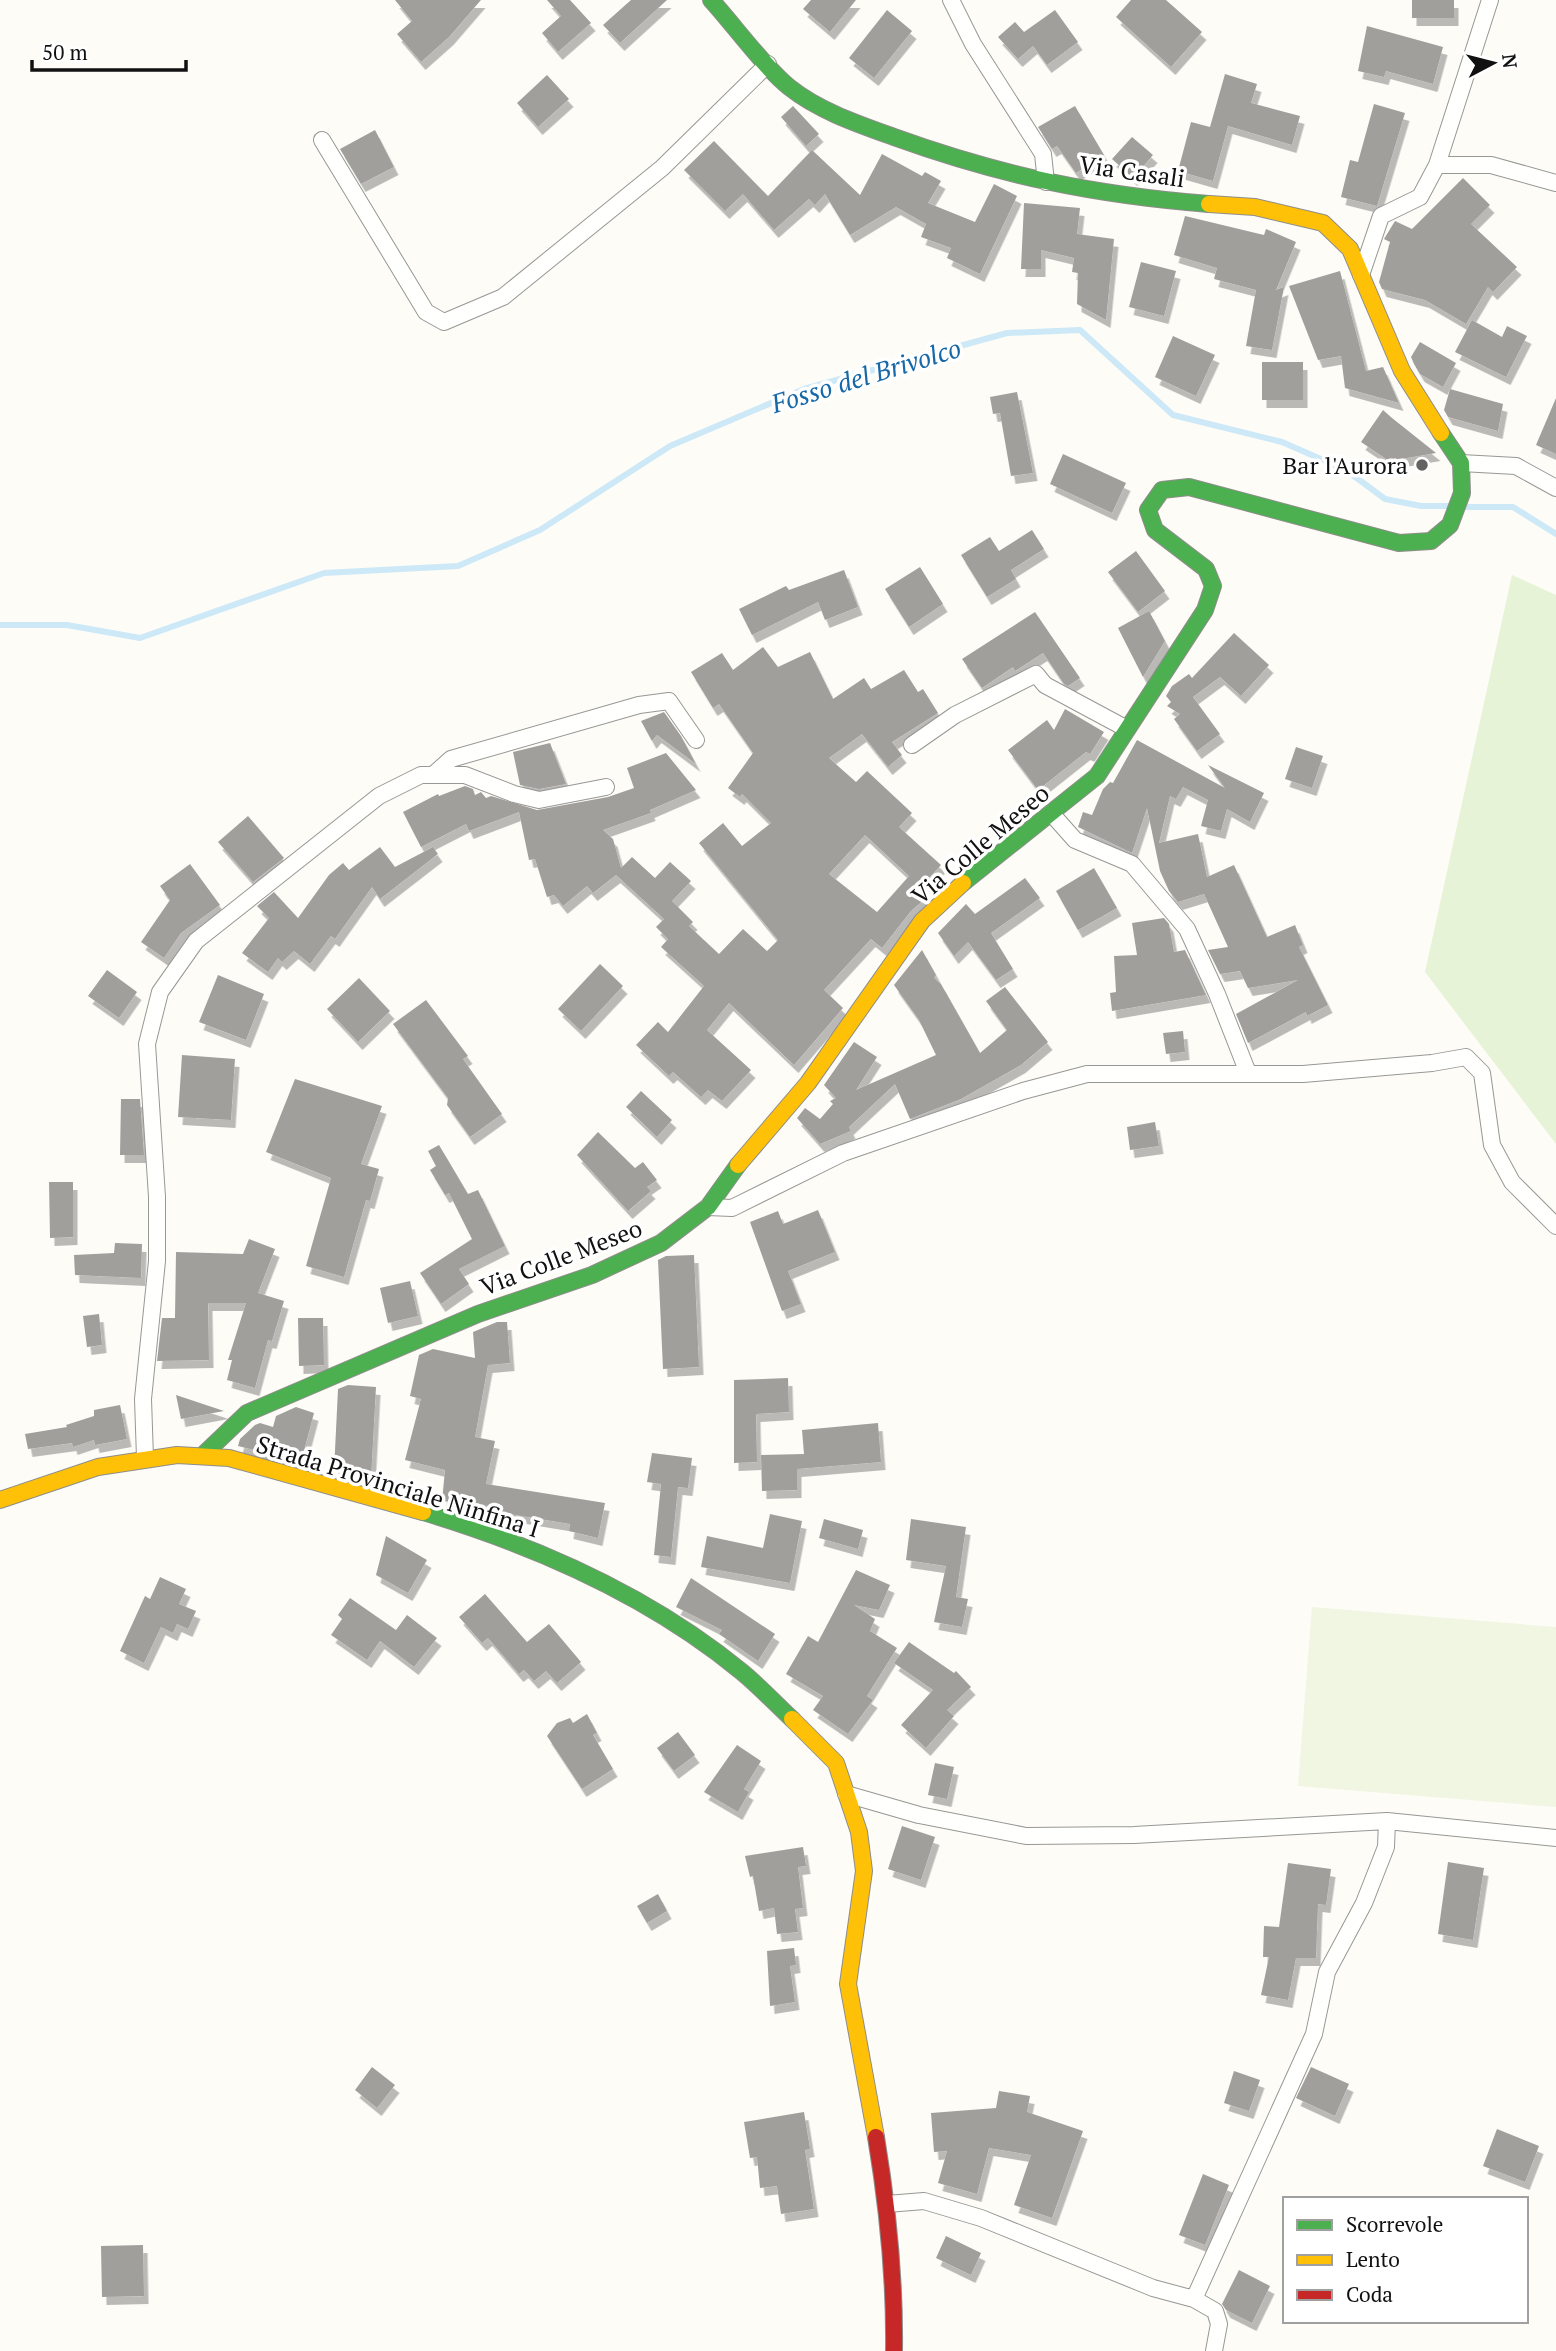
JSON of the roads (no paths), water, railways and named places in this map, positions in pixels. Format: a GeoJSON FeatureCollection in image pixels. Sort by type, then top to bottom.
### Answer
{"type":"FeatureCollection","features":[{"type":"Feature","properties":{"kind":"street","name":"Via Casali"},"geometry":{"type":"LineString","coordinates":[[711,0],[788,87],[841,118],[950,157],[1046,182],[1136,198],[1255,207],[1323,223],[1350,249],[1402,371],[1461,463]]}},
{"type":"Feature","properties":{"kind":"street"},"geometry":{"type":"LineString","coordinates":[[951,0],[972,44],[1043,154],[1046,182]]}},
{"type":"Feature","properties":{"kind":"street"},"geometry":{"type":"LineString","coordinates":[[1361,275],[1381,216],[1420,197],[1437,165],[1490,0]]}},
{"type":"Feature","properties":{"kind":"street"},"geometry":{"type":"LineString","coordinates":[[322,140],[426,312],[444,322],[503,297],[662,168],[768,64]]}},
{"type":"Feature","properties":{"kind":"street"},"geometry":{"type":"LineString","coordinates":[[1437,165],[1491,165],[1556,183]]}},
{"type":"Feature","properties":{"kind":"street"},"geometry":{"type":"LineString","coordinates":[[1461,463],[1516,466],[1556,488]]}},
{"type":"Feature","properties":{"kind":"street","name":"Via Colle Meseo"},"geometry":{"type":"LineString","coordinates":[[203,1455],[247,1413],[478,1314],[592,1275],[661,1243],[709,1207],[737,1166],[808,1083],[922,921],[961,884],[1097,776],[1205,610],[1213,586],[1206,569],[1155,530],[1148,510],[1162,491],[1189,487],[1399,543],[1431,541],[1450,525],[1462,493],[1461,463]]}},
{"type":"Feature","properties":{"kind":"street"},"geometry":{"type":"LineString","coordinates":[[912,745],[955,715],[1036,674],[1045,685],[1127,729]]}},
{"type":"Feature","properties":{"kind":"street"},"geometry":{"type":"LineString","coordinates":[[433,775],[451,759],[639,705],[669,701],[696,740]]}},
{"type":"Feature","properties":{"kind":"street"},"geometry":{"type":"LineString","coordinates":[[145,1458],[143,1399],[157,1261],[157,1197],[147,1044],[160,992],[196,941],[380,796],[421,775],[465,775],[514,794],[539,800],[606,787]]}},
{"type":"Feature","properties":{"kind":"street"},"geometry":{"type":"LineString","coordinates":[[1051,813],[1075,841],[1132,864],[1187,929],[1217,994],[1248,1073]]}},
{"type":"Feature","properties":{"kind":"street"},"geometry":{"type":"LineString","coordinates":[[709,1207],[732,1208],[843,1153],[1023,1091],[1087,1074],[1303,1074],[1375,1069],[1466,1057],[1482,1073],[1492,1145],[1512,1182],[1556,1226]]}},
{"type":"Feature","properties":{"kind":"street","name":"Strada Provinciale Ninfina I"},"geometry":{"type":"LineString","coordinates":[[0,1500],[98,1467],[145,1458],[203,1455],[229,1458],[332,1485],[479,1529],[539,1553],[633,1597],[741,1671],[836,1762],[859,1832],[864,1871],[848,1984],[887,2204],[895,2280],[894,2351]]}},
{"type":"Feature","properties":{"kind":"street"},"geometry":{"type":"LineString","coordinates":[[846,1794],[919,1815],[1026,1836],[1134,1835],[1387,1821],[1556,1838]]}},
{"type":"Feature","properties":{"kind":"street"},"geometry":{"type":"LineString","coordinates":[[1194,2299],[1314,2034],[1327,1972],[1364,1903],[1386,1847],[1387,1821]]}},
{"type":"Feature","properties":{"kind":"street"},"geometry":{"type":"LineString","coordinates":[[887,2204],[924,2201],[981,2218],[1153,2288],[1194,2299],[1214,2311],[1219,2324],[1214,2351]]}},
{"type":"Feature","properties":{"kind":"waterway","name":"Fosso del Brivolco"},"geometry":{"type":"LineString","coordinates":[[0,625],[67,625],[140,638],[324,573],[458,566],[540,530],[670,446],[804,389],[1007,333],[1080,330],[1173,415],[1282,442],[1346,470],[1385,499],[1421,506],[1453,506]]}},
{"type":"Feature","properties":{"kind":"waterway","name":"Fosso del Brivolco"},"geometry":{"type":"LineString","coordinates":[[1464,507],[1513,507],[1556,534]]}},
{"type":"Feature","properties":{"kind":"place","name":"Bar l'Aurora"},"geometry":{"type":"Point","coordinates":[1422,465]}}]}
